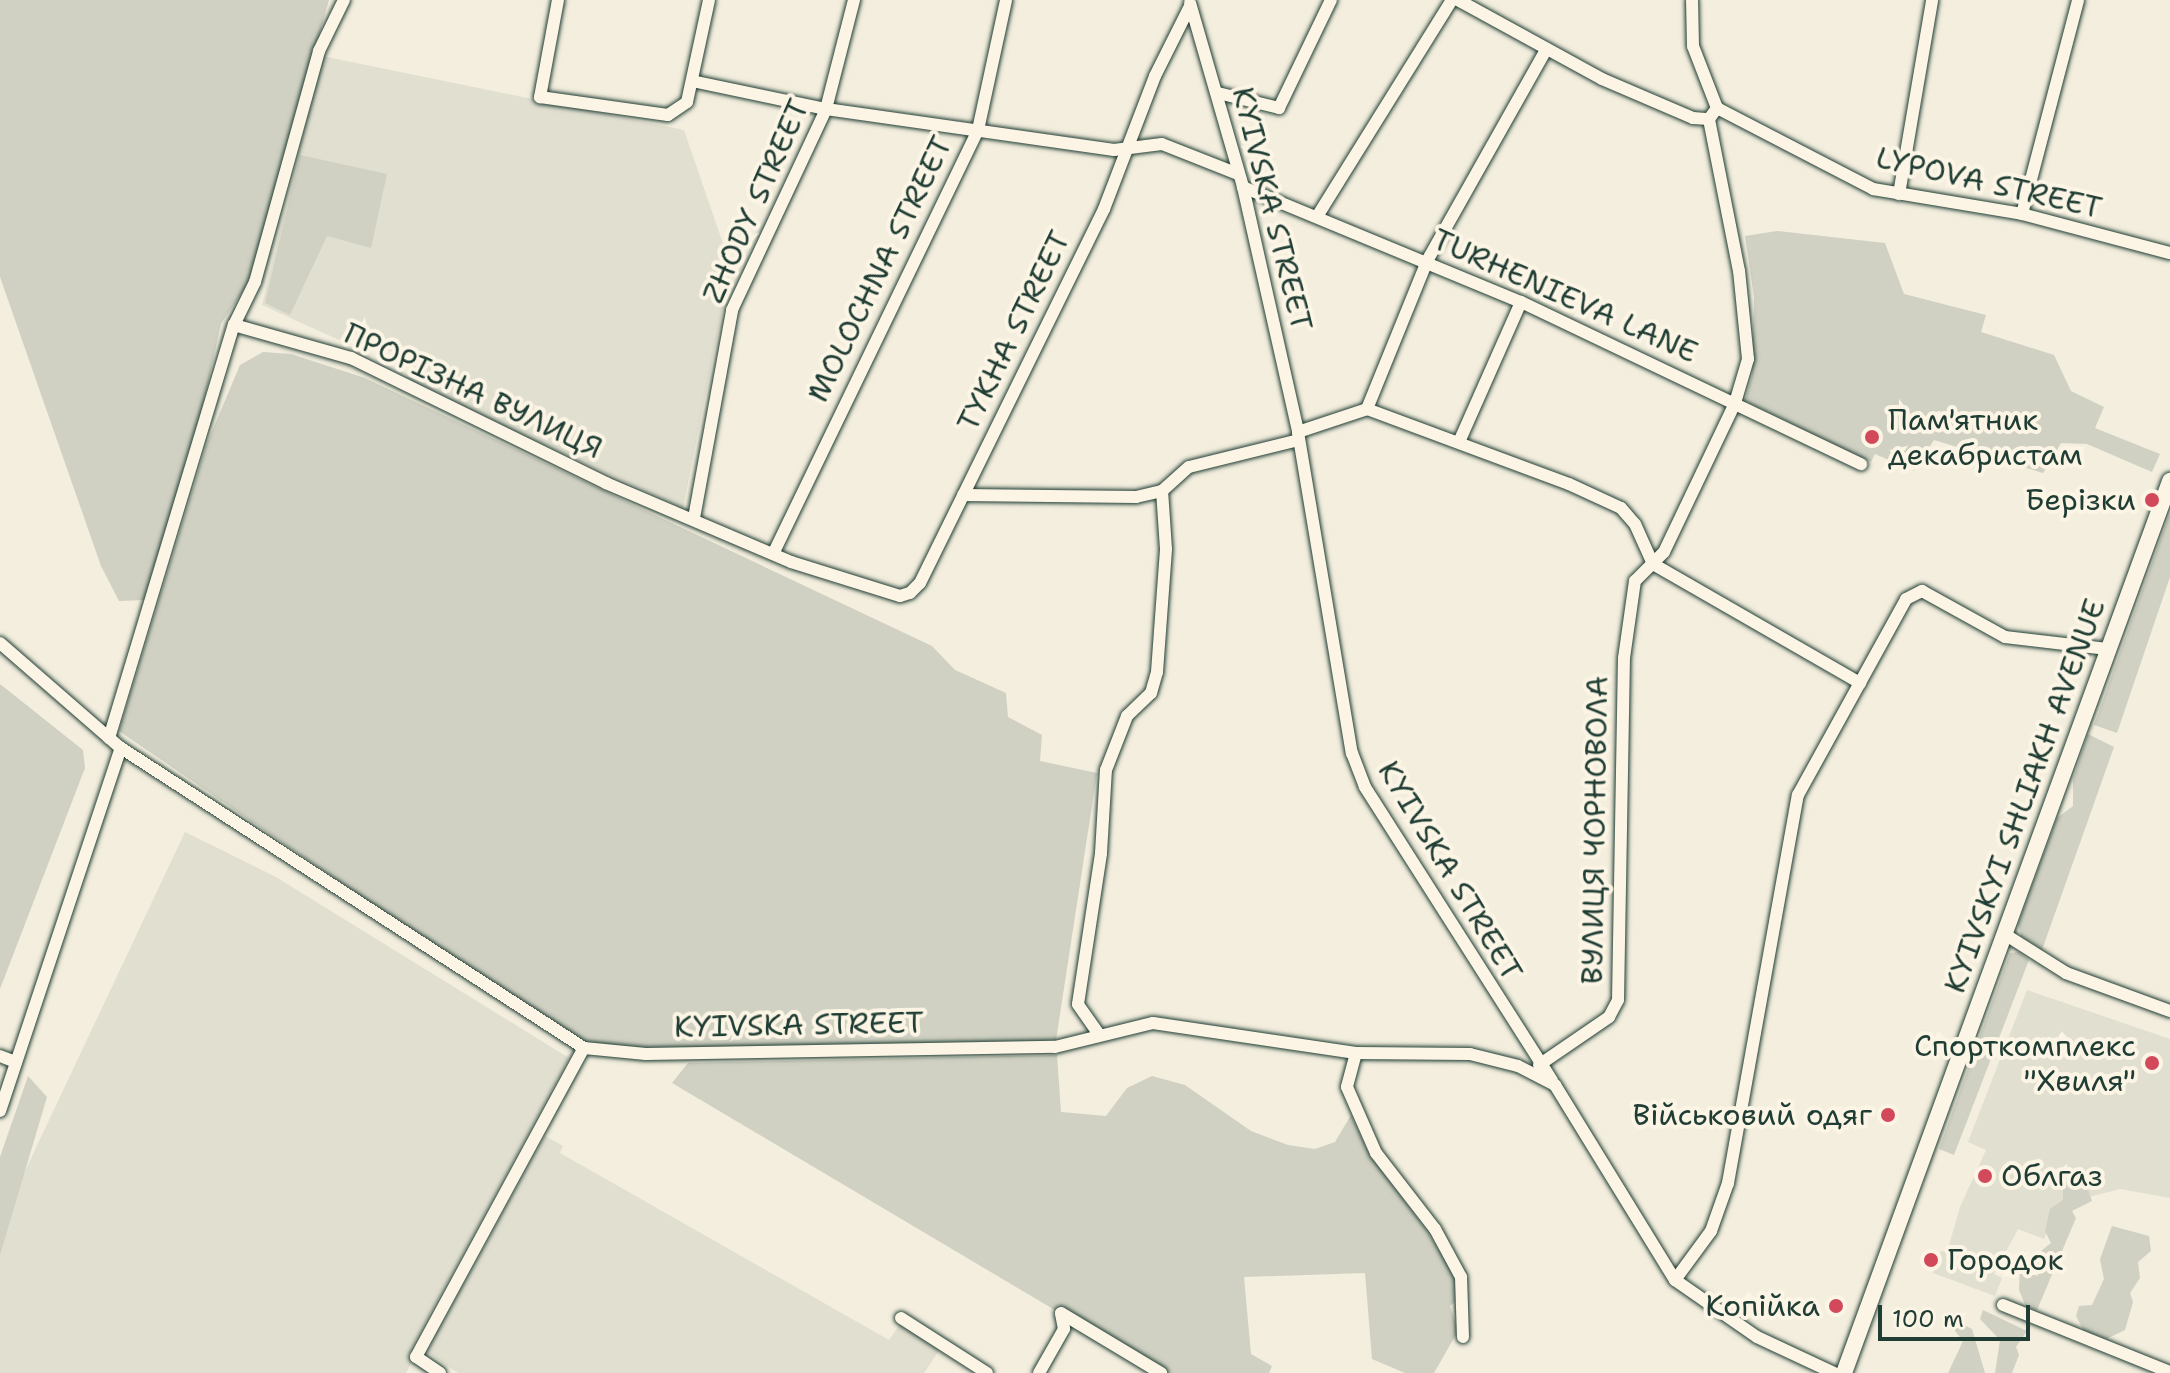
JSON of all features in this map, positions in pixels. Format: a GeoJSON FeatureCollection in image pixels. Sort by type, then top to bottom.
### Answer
{"type":"FeatureCollection","features":[{"type":"Feature","properties":{"kind":"main road","name":"KYIVSKYI SHLIAKH AVENUE"},"geometry":{"type":"LineString","coordinates":[[1844,1373],[2170,481]]}},
{"type":"Feature","properties":{"kind":"street"},"geometry":{"type":"LineString","coordinates":[[109,738],[234,325],[255,282],[319,51],[344,0]]}},
{"type":"Feature","properties":{"kind":"street"},"geometry":{"type":"LineString","coordinates":[[558,0],[540,97],[668,115],[687,102],[709,0]]}},
{"type":"Feature","properties":{"kind":"street","name":"ZHODY STREET"},"geometry":{"type":"LineString","coordinates":[[694,518],[732,310],[826,109],[854,0]]}},
{"type":"Feature","properties":{"kind":"street","name":"MOLOCHNA STREET"},"geometry":{"type":"LineString","coordinates":[[774,552],[978,130],[1006,0]]}},
{"type":"Feature","properties":{"kind":"street"},"geometry":{"type":"LineString","coordinates":[[1218,93],[1279,108],[1287,100],[1331,0]]}},
{"type":"Feature","properties":{"kind":"street"},"geometry":{"type":"LineString","coordinates":[[1318,215],[1455,0]]}},
{"type":"Feature","properties":{"kind":"street","name":"LYPOVA STREET"},"geometry":{"type":"LineString","coordinates":[[1455,0],[1545,52],[1693,118],[1713,114],[1873,189],[2022,214],[2170,253]]}},
{"type":"Feature","properties":{"kind":"street"},"geometry":{"type":"LineString","coordinates":[[1692,0],[1693,46],[1713,114]]}},
{"type":"Feature","properties":{"kind":"street"},"geometry":{"type":"LineString","coordinates":[[1899,194],[1932,0]]}},
{"type":"Feature","properties":{"kind":"street"},"geometry":{"type":"LineString","coordinates":[[2022,214],[2078,0]]}},
{"type":"Feature","properties":{"kind":"street","name":"KYIVSKA STREET"},"geometry":{"type":"LineString","coordinates":[[1190,3],[1243,187],[1298,436],[1324,610],[1356,764],[1365,787],[1675,1280],[1757,1337],[1834,1373]]}},
{"type":"Feature","properties":{"kind":"street","name":"TYKHA STREET"},"geometry":{"type":"LineString","coordinates":[[774,552],[900,596],[910,593],[963,495],[1104,209],[1128,145],[1190,3]]}},
{"type":"Feature","properties":{"kind":"street"},"geometry":{"type":"LineString","coordinates":[[1367,409],[1427,261],[1545,52]]}},
{"type":"Feature","properties":{"kind":"street"},"geometry":{"type":"LineString","coordinates":[[692,81],[826,109],[1114,150],[1128,145],[1185,149],[1238,174]]}},
{"type":"Feature","properties":{"kind":"street","name":"ВУЛИЦЯ ЧОРНОВОЛА"},"geometry":{"type":"LineString","coordinates":[[1539,1065],[1609,1017],[1618,1000],[1624,658],[1635,581],[1664,552],[1735,403],[1748,359],[1741,289],[1713,114]]}},
{"type":"Feature","properties":{"kind":"street","name":"TURHENIEVA LANE"},"geometry":{"type":"LineString","coordinates":[[1243,187],[1318,215],[1521,302],[1861,464]]}},
{"type":"Feature","properties":{"kind":"street"},"geometry":{"type":"LineString","coordinates":[[1459,442],[1521,302]]}},
{"type":"Feature","properties":{"kind":"street","name":"ПРОРІЗНА ВУЛИЦЯ"},"geometry":{"type":"LineString","coordinates":[[234,325],[351,358],[518,442],[774,552]]}},
{"type":"Feature","properties":{"kind":"street"},"geometry":{"type":"LineString","coordinates":[[963,495],[1136,497],[1162,491],[1189,467],[1298,436],[1367,409],[1459,442],[1621,508],[1635,524],[1653,564],[1860,683]]}},
{"type":"Feature","properties":{"kind":"street"},"geometry":{"type":"LineString","coordinates":[[1098,1033],[1078,1004],[1101,853],[1106,770],[1113,743],[1127,716],[1151,693],[1157,672],[1166,549],[1162,491]]}},
{"type":"Feature","properties":{"kind":"street"},"geometry":{"type":"LineString","coordinates":[[1675,1280],[1711,1231],[1728,1183],[1798,795],[1906,599],[1922,591],[2005,637],[2107,649]]}},
{"type":"Feature","properties":{"kind":"street","name":"KYIVSKA STREET"},"geometry":{"type":"LineString","coordinates":[[0,643],[121,748],[584,1048],[646,1054],[1055,1047],[1098,1033],[1153,1023],[1356,1053],[1470,1054],[1518,1066],[1555,1085]]}},
{"type":"Feature","properties":{"kind":"street"},"geometry":{"type":"LineString","coordinates":[[0,1111],[121,748]]}},
{"type":"Feature","properties":{"kind":"street"},"geometry":{"type":"LineString","coordinates":[[2006,935],[2066,973],[2170,1011]]}},
{"type":"Feature","properties":{"kind":"street"},"geometry":{"type":"LineString","coordinates":[[440,1373],[416,1357],[584,1048]]}},
{"type":"Feature","properties":{"kind":"street"},"geometry":{"type":"LineString","coordinates":[[1356,1053],[1347,1087],[1376,1153],[1435,1229],[1461,1277],[1463,1337]]}},
{"type":"Feature","properties":{"kind":"street"},"geometry":{"type":"LineString","coordinates":[[0,1056],[16,1062]]}},
{"type":"Feature","properties":{"kind":"street"},"geometry":{"type":"LineString","coordinates":[[2003,1305],[2170,1372]]}},
{"type":"Feature","properties":{"kind":"street"},"geometry":{"type":"LineString","coordinates":[[1039,1373],[1064,1329],[1061,1313],[1161,1373]]}},
{"type":"Feature","properties":{"kind":"street"},"geometry":{"type":"LineString","coordinates":[[901,1318],[987,1373]]}},
{"type":"Feature","properties":{"kind":"shaded area"},"geometry":{"type":"Polygon","coordinates":[[[0,0],[329,0],[249,282],[221,324],[196,437],[146,600],[119,601],[101,566],[0,277],[0,0]]]}},
{"type":"Feature","properties":{"kind":"shaded area"},"geometry":{"type":"Polygon","coordinates":[[[322,56],[684,130],[731,267],[683,508],[409,383],[409,360],[350,332],[339,340],[262,305],[322,56]]]}},
{"type":"Feature","properties":{"kind":"shaded area"},"geometry":{"type":"Polygon","coordinates":[[[300,155],[387,174],[371,248],[327,236],[290,315],[265,303],[300,155]]]}},
{"type":"Feature","properties":{"kind":"shaded area"},"geometry":{"type":"Polygon","coordinates":[[[1777,231],[1885,243],[1904,294],[1986,315],[1981,332],[2054,355],[2071,391],[2104,407],[2095,428],[2160,454],[2152,472],[2087,444],[2061,443],[2043,473],[1934,440],[1914,471],[1875,454],[1871,462],[1745,401],[1752,376],[1754,297],[1745,236],[1777,231]]]}},
{"type":"Feature","properties":{"kind":"shaded area"},"geometry":{"type":"Polygon","coordinates":[[[263,352],[291,354],[365,378],[932,646],[955,670],[1006,693],[1008,717],[1042,735],[1040,761],[1097,773],[1055,1047],[584,1048],[119,731],[207,443],[240,365],[263,352]]]}},
{"type":"Feature","properties":{"kind":"shaded area"},"geometry":{"type":"Polygon","coordinates":[[[2170,513],[2170,577],[2117,733],[2094,725],[2170,513]]]}},
{"type":"Feature","properties":{"kind":"shaded area"},"geometry":{"type":"Polygon","coordinates":[[[0,684],[83,750],[85,768],[0,989],[0,684]]]}},
{"type":"Feature","properties":{"kind":"shaded area"},"geometry":{"type":"Polygon","coordinates":[[[2088,734],[2114,747],[2042,950],[2021,936],[2018,924],[2057,818],[2073,806],[2073,780],[2088,734]]]}},
{"type":"Feature","properties":{"kind":"shaded area"},"geometry":{"type":"Polygon","coordinates":[[[185,832],[276,877],[569,1058],[407,1356],[413,1360],[406,1373],[0,1373],[0,1224],[185,832]]]}},
{"type":"Feature","properties":{"kind":"shaded area"},"geometry":{"type":"Polygon","coordinates":[[[2019,952],[2029,960],[1954,1155],[1939,1149],[2010,953],[2019,952]]]}},
{"type":"Feature","properties":{"kind":"shaded area"},"geometry":{"type":"Polygon","coordinates":[[[2027,990],[2170,1039],[2170,1198],[2120,1189],[2058,1205],[2044,1239],[2018,1229],[1994,1274],[2002,1278],[1995,1296],[1933,1273],[1941,1251],[1947,1252],[1960,1207],[1986,1150],[1968,1142],[2027,990]]]}},
{"type":"Feature","properties":{"kind":"shaded area"},"geometry":{"type":"Polygon","coordinates":[[[1057,1055],[1061,1112],[1106,1116],[1127,1088],[1152,1076],[1185,1085],[1251,1131],[1288,1145],[1315,1149],[1335,1142],[1351,1115],[1369,1154],[1426,1229],[1456,1278],[1458,1300],[1450,1306],[1458,1331],[1434,1373],[1405,1373],[1372,1359],[1365,1273],[1244,1277],[1251,1354],[1272,1366],[1269,1373],[1161,1373],[672,1083],[688,1063],[1057,1055]]]}},
{"type":"Feature","properties":{"kind":"shaded area"},"geometry":{"type":"Polygon","coordinates":[[[28,1076],[47,1097],[0,1255],[0,1157],[28,1076]]]}},
{"type":"Feature","properties":{"kind":"shaded area"},"geometry":{"type":"Polygon","coordinates":[[[545,1136],[563,1146],[560,1153],[889,1340],[901,1323],[940,1349],[924,1373],[458,1373],[427,1352],[545,1136]]]}},
{"type":"Feature","properties":{"kind":"shaded area"},"geometry":{"type":"Polygon","coordinates":[[[2074,1178],[2087,1187],[2092,1201],[2072,1211],[2076,1218],[2037,1310],[2026,1307],[2019,1290],[2020,1268],[2051,1243],[2045,1231],[2050,1209],[2063,1200],[2063,1185],[2074,1178]]]}},
{"type":"Feature","properties":{"kind":"shaded area"},"geometry":{"type":"Polygon","coordinates":[[[2112,1226],[2149,1236],[2151,1251],[2138,1262],[2140,1278],[2130,1293],[2133,1302],[2125,1330],[2106,1339],[2084,1331],[2076,1316],[2079,1306],[2092,1305],[2104,1279],[2100,1259],[2112,1226]]]}},
{"type":"Feature","properties":{"kind":"shaded area"},"geometry":{"type":"Polygon","coordinates":[[[1983,1310],[2027,1331],[2016,1347],[2019,1355],[2012,1373],[1995,1373],[2000,1340],[1980,1319],[1983,1310]]]}},
{"type":"Feature","properties":{"kind":"shaded area"},"geometry":{"type":"Polygon","coordinates":[[[1954,1320],[1972,1329],[1985,1373],[1948,1373],[1963,1341],[1955,1331],[1954,1320]]]}},
{"type":"Feature","properties":{"kind":"place","name":"Пам'ятник декабристам"},"geometry":{"type":"Point","coordinates":[1872,437]}},
{"type":"Feature","properties":{"kind":"place","name":"Берізки"},"geometry":{"type":"Point","coordinates":[2152,500]}},
{"type":"Feature","properties":{"kind":"place","name":"Спорткомплекс \"Хвиля\""},"geometry":{"type":"Point","coordinates":[2152,1063]}},
{"type":"Feature","properties":{"kind":"place","name":"Військовий одяг"},"geometry":{"type":"Point","coordinates":[1888,1115]}},
{"type":"Feature","properties":{"kind":"place","name":"Облгаз"},"geometry":{"type":"Point","coordinates":[1985,1176]}},
{"type":"Feature","properties":{"kind":"place","name":"Городок"},"geometry":{"type":"Point","coordinates":[1931,1260]}},
{"type":"Feature","properties":{"kind":"place","name":"Копійка"},"geometry":{"type":"Point","coordinates":[1836,1306]}}]}
